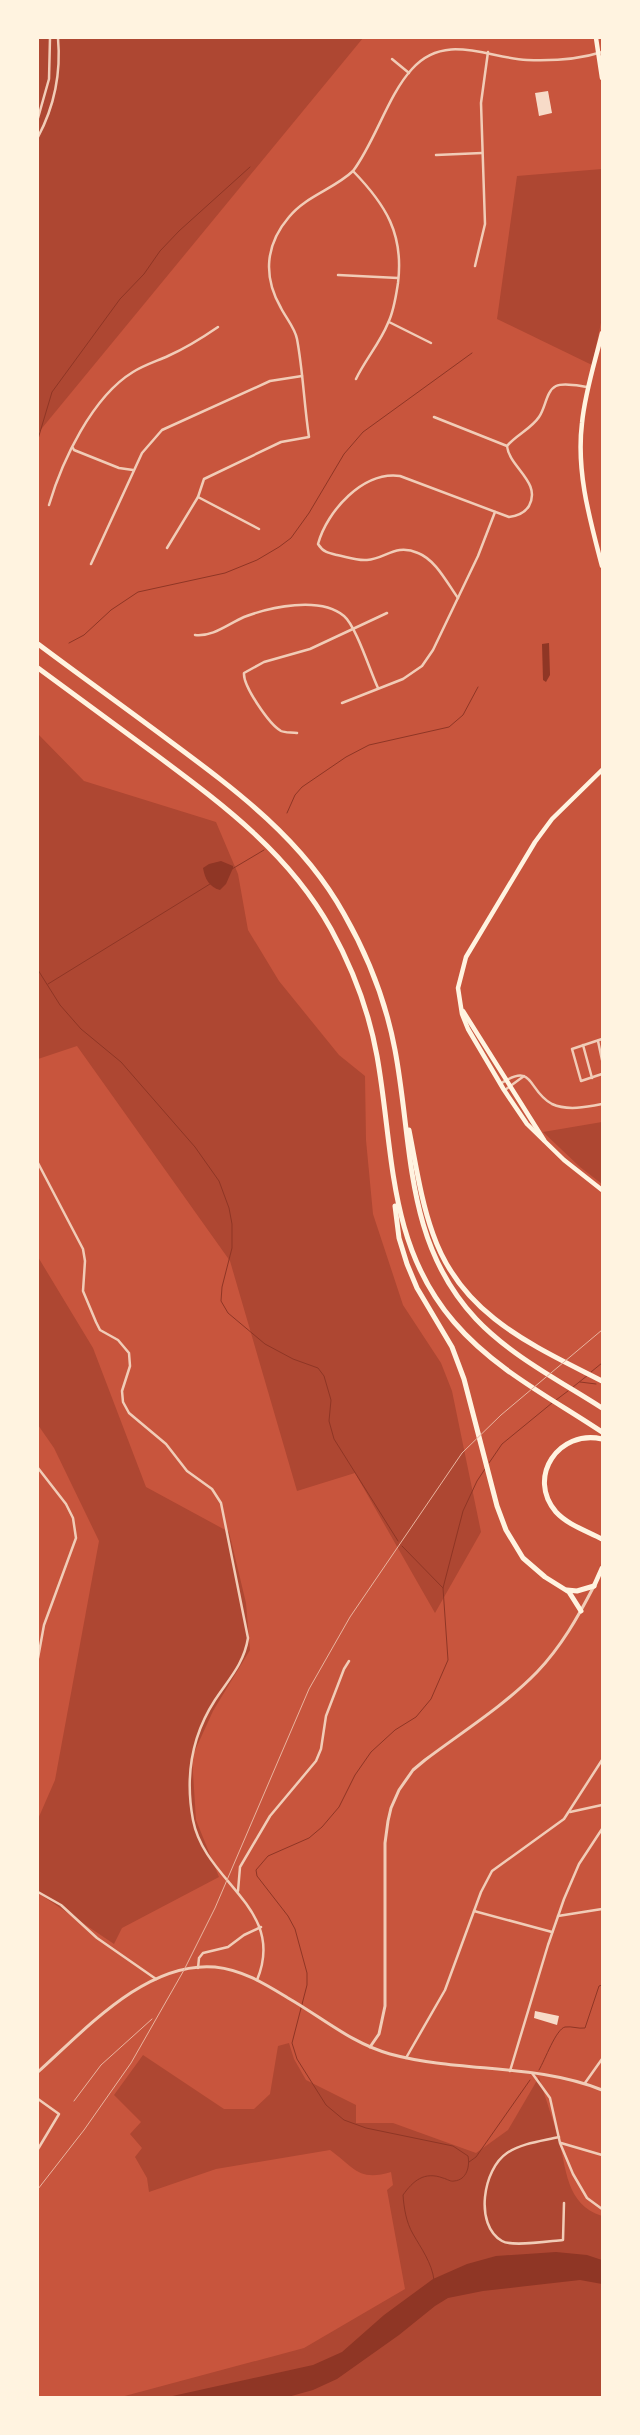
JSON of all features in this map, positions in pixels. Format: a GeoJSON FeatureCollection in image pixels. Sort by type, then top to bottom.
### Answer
{"type":"FeatureCollection","features":[{"type":"Feature","properties":{"kind":"highway"},"geometry":{"type":"LineString","coordinates":[[38,644],[247,799],[281,830],[312,866],[343,912],[373,973],[392,1036],[415,1198],[424,1233],[434,1258],[454,1291],[475,1318],[501,1341],[602,1408]]}},
{"type":"Feature","properties":{"kind":"highway"},"geometry":{"type":"LineString","coordinates":[[38,668],[230,811],[269,846],[313,900],[341,948],[367,1014],[377,1057],[393,1178],[397,1226],[403,1251],[418,1288],[458,1363],[474,1414],[494,1494],[506,1530],[517,1550],[538,1571],[572,1595],[581,1611]]}},
{"type":"Feature","properties":{"kind":"highway"},"geometry":{"type":"LineString","coordinates":[[402,1096],[427,1216],[443,1257],[458,1281],[485,1312],[514,1334],[602,1381]]}},
{"type":"Feature","properties":{"kind":"highway"},"geometry":{"type":"LineString","coordinates":[[393,1178],[406,1238],[432,1292],[472,1341],[520,1379],[602,1432]]}},
{"type":"Feature","properties":{"kind":"highway"},"geometry":{"type":"LineString","coordinates":[[602,1439],[583,1437],[563,1445],[549,1463],[545,1483],[548,1498],[560,1516],[602,1539]]}},
{"type":"Feature","properties":{"kind":"highway"},"geometry":{"type":"LineString","coordinates":[[566,1590],[577,1591],[594,1586]]}},
{"type":"Feature","properties":{"kind":"main road"},"geometry":{"type":"LineString","coordinates":[[596,38],[600,53],[602,78]]}},
{"type":"Feature","properties":{"kind":"main road"},"geometry":{"type":"LineString","coordinates":[[602,333],[582,423],[580,452],[586,502],[602,566]]}},
{"type":"Feature","properties":{"kind":"main road"},"geometry":{"type":"LineString","coordinates":[[596,541],[602,555]]}},
{"type":"Feature","properties":{"kind":"main road"},"geometry":{"type":"LineString","coordinates":[[602,770],[545,827],[472,944],[460,976],[458,988],[461,1008],[468,1029],[500,1084],[532,1132],[574,1169],[602,1190]]}},
{"type":"Feature","properties":{"kind":"main road"},"geometry":{"type":"LineString","coordinates":[[461,1008],[546,1143]]}},
{"type":"Feature","properties":{"kind":"main road"},"geometry":{"type":"LineString","coordinates":[[594,1586],[602,1568]]}},
{"type":"Feature","properties":{"kind":"street"},"geometry":{"type":"LineString","coordinates":[[38,118],[49,79],[50,38]]}},
{"type":"Feature","properties":{"kind":"street"},"geometry":{"type":"LineString","coordinates":[[38,137],[49,113],[55,91],[59,63],[58,38]]}},
{"type":"Feature","properties":{"kind":"street"},"geometry":{"type":"LineString","coordinates":[[167,548],[198,497],[204,479],[280,442],[309,437],[296,336],[271,287],[268,266],[270,252],[289,216],[301,205],[341,183],[353,171],[409,73],[423,61],[441,52],[461,48],[524,60],[542,60],[600,53]]}},
{"type":"Feature","properties":{"kind":"street"},"geometry":{"type":"LineString","coordinates":[[475,266],[485,224],[481,103],[488,52]]}},
{"type":"Feature","properties":{"kind":"street"},"geometry":{"type":"LineString","coordinates":[[392,59],[409,73]]}},
{"type":"Feature","properties":{"kind":"street"},"geometry":{"type":"LineString","coordinates":[[436,155],[482,153]]}},
{"type":"Feature","properties":{"kind":"street"},"geometry":{"type":"LineString","coordinates":[[353,171],[382,203],[395,230],[400,262],[396,296],[389,322],[356,380]]}},
{"type":"Feature","properties":{"kind":"street"},"geometry":{"type":"LineString","coordinates":[[338,274],[398,278]]}},
{"type":"Feature","properties":{"kind":"street"},"geometry":{"type":"LineString","coordinates":[[389,322],[431,343]]}},
{"type":"Feature","properties":{"kind":"street"},"geometry":{"type":"LineString","coordinates":[[49,506],[73,448],[99,404],[124,378],[142,367],[181,350],[218,328]]}},
{"type":"Feature","properties":{"kind":"street"},"geometry":{"type":"LineString","coordinates":[[91,564],[133,470],[149,443],[162,430],[270,381],[302,376]]}},
{"type":"Feature","properties":{"kind":"street"},"geometry":{"type":"LineString","coordinates":[[507,446],[540,416],[550,391],[555,386],[562,384],[589,387]]}},
{"type":"Feature","properties":{"kind":"street"},"geometry":{"type":"LineString","coordinates":[[434,417],[507,446]]}},
{"type":"Feature","properties":{"kind":"street"},"geometry":{"type":"LineString","coordinates":[[458,598],[436,566],[419,553],[398,550],[387,552],[375,559],[357,560],[322,550],[318,544],[321,533],[349,495],[374,478],[388,475],[400,476],[508,517],[516,516],[528,509],[532,498],[526,478],[508,453],[507,446]]}},
{"type":"Feature","properties":{"kind":"street"},"geometry":{"type":"LineString","coordinates":[[73,448],[119,468],[133,470]]}},
{"type":"Feature","properties":{"kind":"street"},"geometry":{"type":"LineString","coordinates":[[198,497],[259,529]]}},
{"type":"Feature","properties":{"kind":"street"},"geometry":{"type":"LineString","coordinates":[[342,703],[403,679],[422,666],[478,556],[495,512]]}},
{"type":"Feature","properties":{"kind":"street"},"geometry":{"type":"LineString","coordinates":[[195,634],[203,636],[264,610],[304,605],[326,608],[344,615],[353,627],[378,688]]}},
{"type":"Feature","properties":{"kind":"street"},"geometry":{"type":"LineString","coordinates":[[297,733],[282,732],[270,720],[245,684],[244,673],[264,662],[310,649],[353,627],[387,613]]}},
{"type":"Feature","properties":{"kind":"street"},"geometry":{"type":"LineString","coordinates":[[602,1039],[572,1049],[581,1081],[602,1074]]}},
{"type":"Feature","properties":{"kind":"street"},"geometry":{"type":"LineString","coordinates":[[598,1041],[602,1060]]}},
{"type":"Feature","properties":{"kind":"street"},"geometry":{"type":"LineString","coordinates":[[583,1045],[592,1078]]}},
{"type":"Feature","properties":{"kind":"street"},"geometry":{"type":"LineString","coordinates":[[500,1084],[517,1074],[529,1078],[542,1097],[554,1105],[586,1107],[602,1104]]}},
{"type":"Feature","properties":{"kind":"street"},"geometry":{"type":"LineString","coordinates":[[504,1090],[524,1076]]}},
{"type":"Feature","properties":{"kind":"street"},"geometry":{"type":"LineString","coordinates":[[38,1163],[83,1249],[85,1261],[83,1291],[96,1322],[100,1330],[118,1340],[130,1353],[130,1366],[122,1391],[123,1402],[129,1412],[166,1444],[187,1471],[212,1489],[224,1512],[248,1638],[245,1652],[237,1670],[206,1716],[192,1753],[189,1768],[193,1820],[199,1841],[215,1867],[238,1892],[261,1927],[264,1955],[257,1980]]}},
{"type":"Feature","properties":{"kind":"street"},"geometry":{"type":"LineString","coordinates":[[38,1468],[66,1504],[73,1518],[76,1538],[44,1625],[38,1658]]}},
{"type":"Feature","properties":{"kind":"street"},"geometry":{"type":"LineString","coordinates":[[370,2047],[379,2034],[385,2006],[385,1843],[390,1808],[399,1790],[413,1770],[508,1697],[537,1672],[569,1632],[594,1586]]}},
{"type":"Feature","properties":{"kind":"street"},"geometry":{"type":"LineString","coordinates":[[238,1892],[240,1867],[270,1816],[316,1761],[321,1749],[326,1716],[348,1662]]}},
{"type":"Feature","properties":{"kind":"street"},"geometry":{"type":"LineString","coordinates":[[406,2058],[445,1990],[474,1911],[492,1871],[553,1829],[570,1812],[602,1760]]}},
{"type":"Feature","properties":{"kind":"street"},"geometry":{"type":"LineString","coordinates":[[570,1812],[602,1804]]}},
{"type":"Feature","properties":{"kind":"street"},"geometry":{"type":"LineString","coordinates":[[510,2072],[558,1916],[579,1864],[602,1829]]}},
{"type":"Feature","properties":{"kind":"street"},"geometry":{"type":"LineString","coordinates":[[38,1892],[57,1902],[98,1938],[156,1979]]}},
{"type":"Feature","properties":{"kind":"street"},"geometry":{"type":"LineString","coordinates":[[558,1916],[602,1909]]}},
{"type":"Feature","properties":{"kind":"street"},"geometry":{"type":"LineString","coordinates":[[474,1911],[552,1932]]}},
{"type":"Feature","properties":{"kind":"street"},"geometry":{"type":"LineString","coordinates":[[198,1968],[199,1958],[204,1953],[228,1947],[244,1934],[261,1927]]}},
{"type":"Feature","properties":{"kind":"street"},"geometry":{"type":"LineString","coordinates":[[38,2072],[97,2018],[156,1979],[182,1970],[215,1967],[242,1973],[257,1980],[289,1998],[344,2035],[370,2047],[406,2058],[575,2080],[602,2090]]}},
{"type":"Feature","properties":{"kind":"street"},"geometry":{"type":"LineString","coordinates":[[585,2083],[602,2058]]}},
{"type":"Feature","properties":{"kind":"street"},"geometry":{"type":"LineString","coordinates":[[532,2073],[550,2098],[560,2143],[573,2174],[587,2198],[602,2209]]}},
{"type":"Feature","properties":{"kind":"street"},"geometry":{"type":"LineString","coordinates":[[38,2099],[59,2114],[38,2149]]}},
{"type":"Feature","properties":{"kind":"street"},"geometry":{"type":"LineString","coordinates":[[559,2137],[519,2147],[505,2154],[492,2173],[484,2199],[491,2231],[502,2242],[511,2243],[563,2240],[564,2203]]}},
{"type":"Feature","properties":{"kind":"street"},"geometry":{"type":"LineString","coordinates":[[560,2143],[602,2155]]}},
{"type":"Feature","properties":{"kind":"shaded area"},"geometry":{"type":"Polygon","coordinates":[[[38,38],[363,38],[38,433],[38,38]]]}},
{"type":"Feature","properties":{"kind":"shaded area"},"geometry":{"type":"Polygon","coordinates":[[[602,169],[602,318],[592,365],[497,319],[517,176],[602,169]]]}},
{"type":"Feature","properties":{"kind":"shaded area"},"geometry":{"type":"Polygon","coordinates":[[[549,643],[550,675],[546,682],[543,680],[542,644],[549,643]]]}},
{"type":"Feature","properties":{"kind":"shaded area"},"geometry":{"type":"Polygon","coordinates":[[[38,734],[84,781],[216,822],[238,874],[248,930],[279,981],[339,1055],[365,1076],[366,1140],[373,1214],[403,1305],[441,1363],[452,1391],[481,1532],[435,1613],[355,1473],[297,1491],[230,1261],[77,1046],[38,1059],[38,734]]]}},
{"type":"Feature","properties":{"kind":"shaded area"},"geometry":{"type":"Polygon","coordinates":[[[221,861],[233,866],[233,868],[226,884],[220,890],[208,882],[203,868],[209,864],[221,861]]]}},
{"type":"Feature","properties":{"kind":"shaded area"},"geometry":{"type":"Polygon","coordinates":[[[602,1122],[602,1184],[580,1167],[543,1132],[602,1122]]]}},
{"type":"Feature","properties":{"kind":"shaded area"},"geometry":{"type":"Polygon","coordinates":[[[38,1257],[93,1348],[146,1487],[229,1532],[246,1603],[250,1650],[213,1711],[192,1757],[196,1820],[219,1877],[122,1928],[114,1944],[38,1893],[38,1819],[55,1780],[99,1541],[54,1448],[38,1425],[38,1257]]]}},
{"type":"Feature","properties":{"kind":"shaded area"},"geometry":{"type":"Polygon","coordinates":[[[289,2043],[294,2059],[306,2080],[356,2105],[356,2123],[393,2123],[476,2153],[508,2130],[539,2077],[574,2194],[581,2203],[602,2216],[602,2397],[121,2397],[304,2348],[405,2289],[387,2190],[393,2185],[391,2172],[380,2175],[364,2174],[351,2167],[330,2150],[216,2169],[149,2192],[147,2178],[135,2157],[142,2148],[130,2134],[141,2122],[114,2095],[143,2055],[224,2109],[254,2109],[270,2094],[278,2046],[289,2043]]]}},
{"type":"Feature","properties":{"kind":"shaded area"},"geometry":{"type":"Polygon","coordinates":[[[556,2252],[587,2255],[602,2260],[602,2284],[580,2280],[483,2291],[448,2298],[337,2379],[313,2390],[288,2397],[168,2397],[313,2365],[342,2352],[384,2315],[433,2279],[467,2264],[496,2256],[556,2252]]]}},
{"type":"Feature","properties":{"kind":"building"},"geometry":{"type":"Polygon","coordinates":[[[548,91],[552,113],[539,116],[535,93],[548,91]]]}},
{"type":"Feature","properties":{"kind":"building"},"geometry":{"type":"Polygon","coordinates":[[[535,2011],[559,2016],[557,2025],[534,2018],[535,2011]]]}},
{"type":"Feature","properties":{"kind":"waterway"},"geometry":{"type":"LineString","coordinates":[[38,439],[52,392],[120,299],[144,274],[160,251],[179,231],[250,167]]}},
{"type":"Feature","properties":{"kind":"waterway"},"geometry":{"type":"LineString","coordinates":[[69,643],[84,635],[111,610],[138,592],[225,573],[257,560],[279,547],[291,538],[309,513],[344,454],[363,432],[472,353]]}},
{"type":"Feature","properties":{"kind":"waterway"},"geometry":{"type":"LineString","coordinates":[[287,813],[295,795],[302,787],[346,757],[369,745],[449,727],[463,715],[478,687]]}},
{"type":"Feature","properties":{"kind":"waterway"},"geometry":{"type":"LineString","coordinates":[[232,869],[264,850]]}},
{"type":"Feature","properties":{"kind":"waterway"},"geometry":{"type":"LineString","coordinates":[[48,984],[210,884]]}},
{"type":"Feature","properties":{"kind":"waterway"},"geometry":{"type":"LineString","coordinates":[[38,970],[60,1005],[81,1029],[121,1062],[195,1147],[219,1181],[229,1208],[232,1224],[232,1248],[222,1287],[221,1301],[228,1313],[265,1344],[293,1359],[318,1368],[324,1376],[331,1400],[329,1421],[334,1439],[398,1541]]}},
{"type":"Feature","properties":{"kind":"waterway"},"geometry":{"type":"LineString","coordinates":[[591,1372],[602,1363]]}},
{"type":"Feature","properties":{"kind":"waterway"},"geometry":{"type":"LineString","coordinates":[[573,1387],[588,1375]]}},
{"type":"Feature","properties":{"kind":"waterway"},"geometry":{"type":"LineString","coordinates":[[580,1382],[596,1384]]}},
{"type":"Feature","properties":{"kind":"waterway"},"geometry":{"type":"LineString","coordinates":[[556,1400],[568,1391]]}},
{"type":"Feature","properties":{"kind":"waterway"},"geometry":{"type":"LineString","coordinates":[[489,1463],[502,1444],[552,1403]]}},
{"type":"Feature","properties":{"kind":"waterway"},"geometry":{"type":"LineString","coordinates":[[434,2280],[429,2262],[409,2225],[403,2195],[411,2185],[425,2177],[436,2176],[453,2181],[462,2178],[467,2172],[468,2156],[453,2146],[366,2128],[344,2120],[326,2105],[297,2059],[292,2043],[307,1985],[307,1973],[295,1929],[288,1916],[257,1876],[256,1870],[268,1856],[309,1838],[322,1827],[339,1807],[355,1775],[371,1752],[395,1730],[416,1717],[431,1699],[448,1660],[443,1588],[463,1511],[477,1481],[485,1469]]}},
{"type":"Feature","properties":{"kind":"waterway"},"geometry":{"type":"LineString","coordinates":[[402,1546],[443,1588]]}},
{"type":"Feature","properties":{"kind":"waterway"},"geometry":{"type":"LineString","coordinates":[[539,2070],[554,2039],[562,2029],[565,2027],[585,2028],[599,1986],[602,1985]]}},
{"type":"Feature","properties":{"kind":"waterway"},"geometry":{"type":"LineString","coordinates":[[469,2162],[476,2157],[530,2080]]}},
{"type":"Feature","properties":{"kind":"railway"},"geometry":{"type":"LineString","coordinates":[[38,2189],[84,2130],[131,2063],[184,1970],[215,1908],[309,1689],[350,1617],[462,1453],[501,1415],[602,1330]]}},
{"type":"Feature","properties":{"kind":"railway"},"geometry":{"type":"LineString","coordinates":[[74,2101],[101,2065],[152,2019]]}}]}
